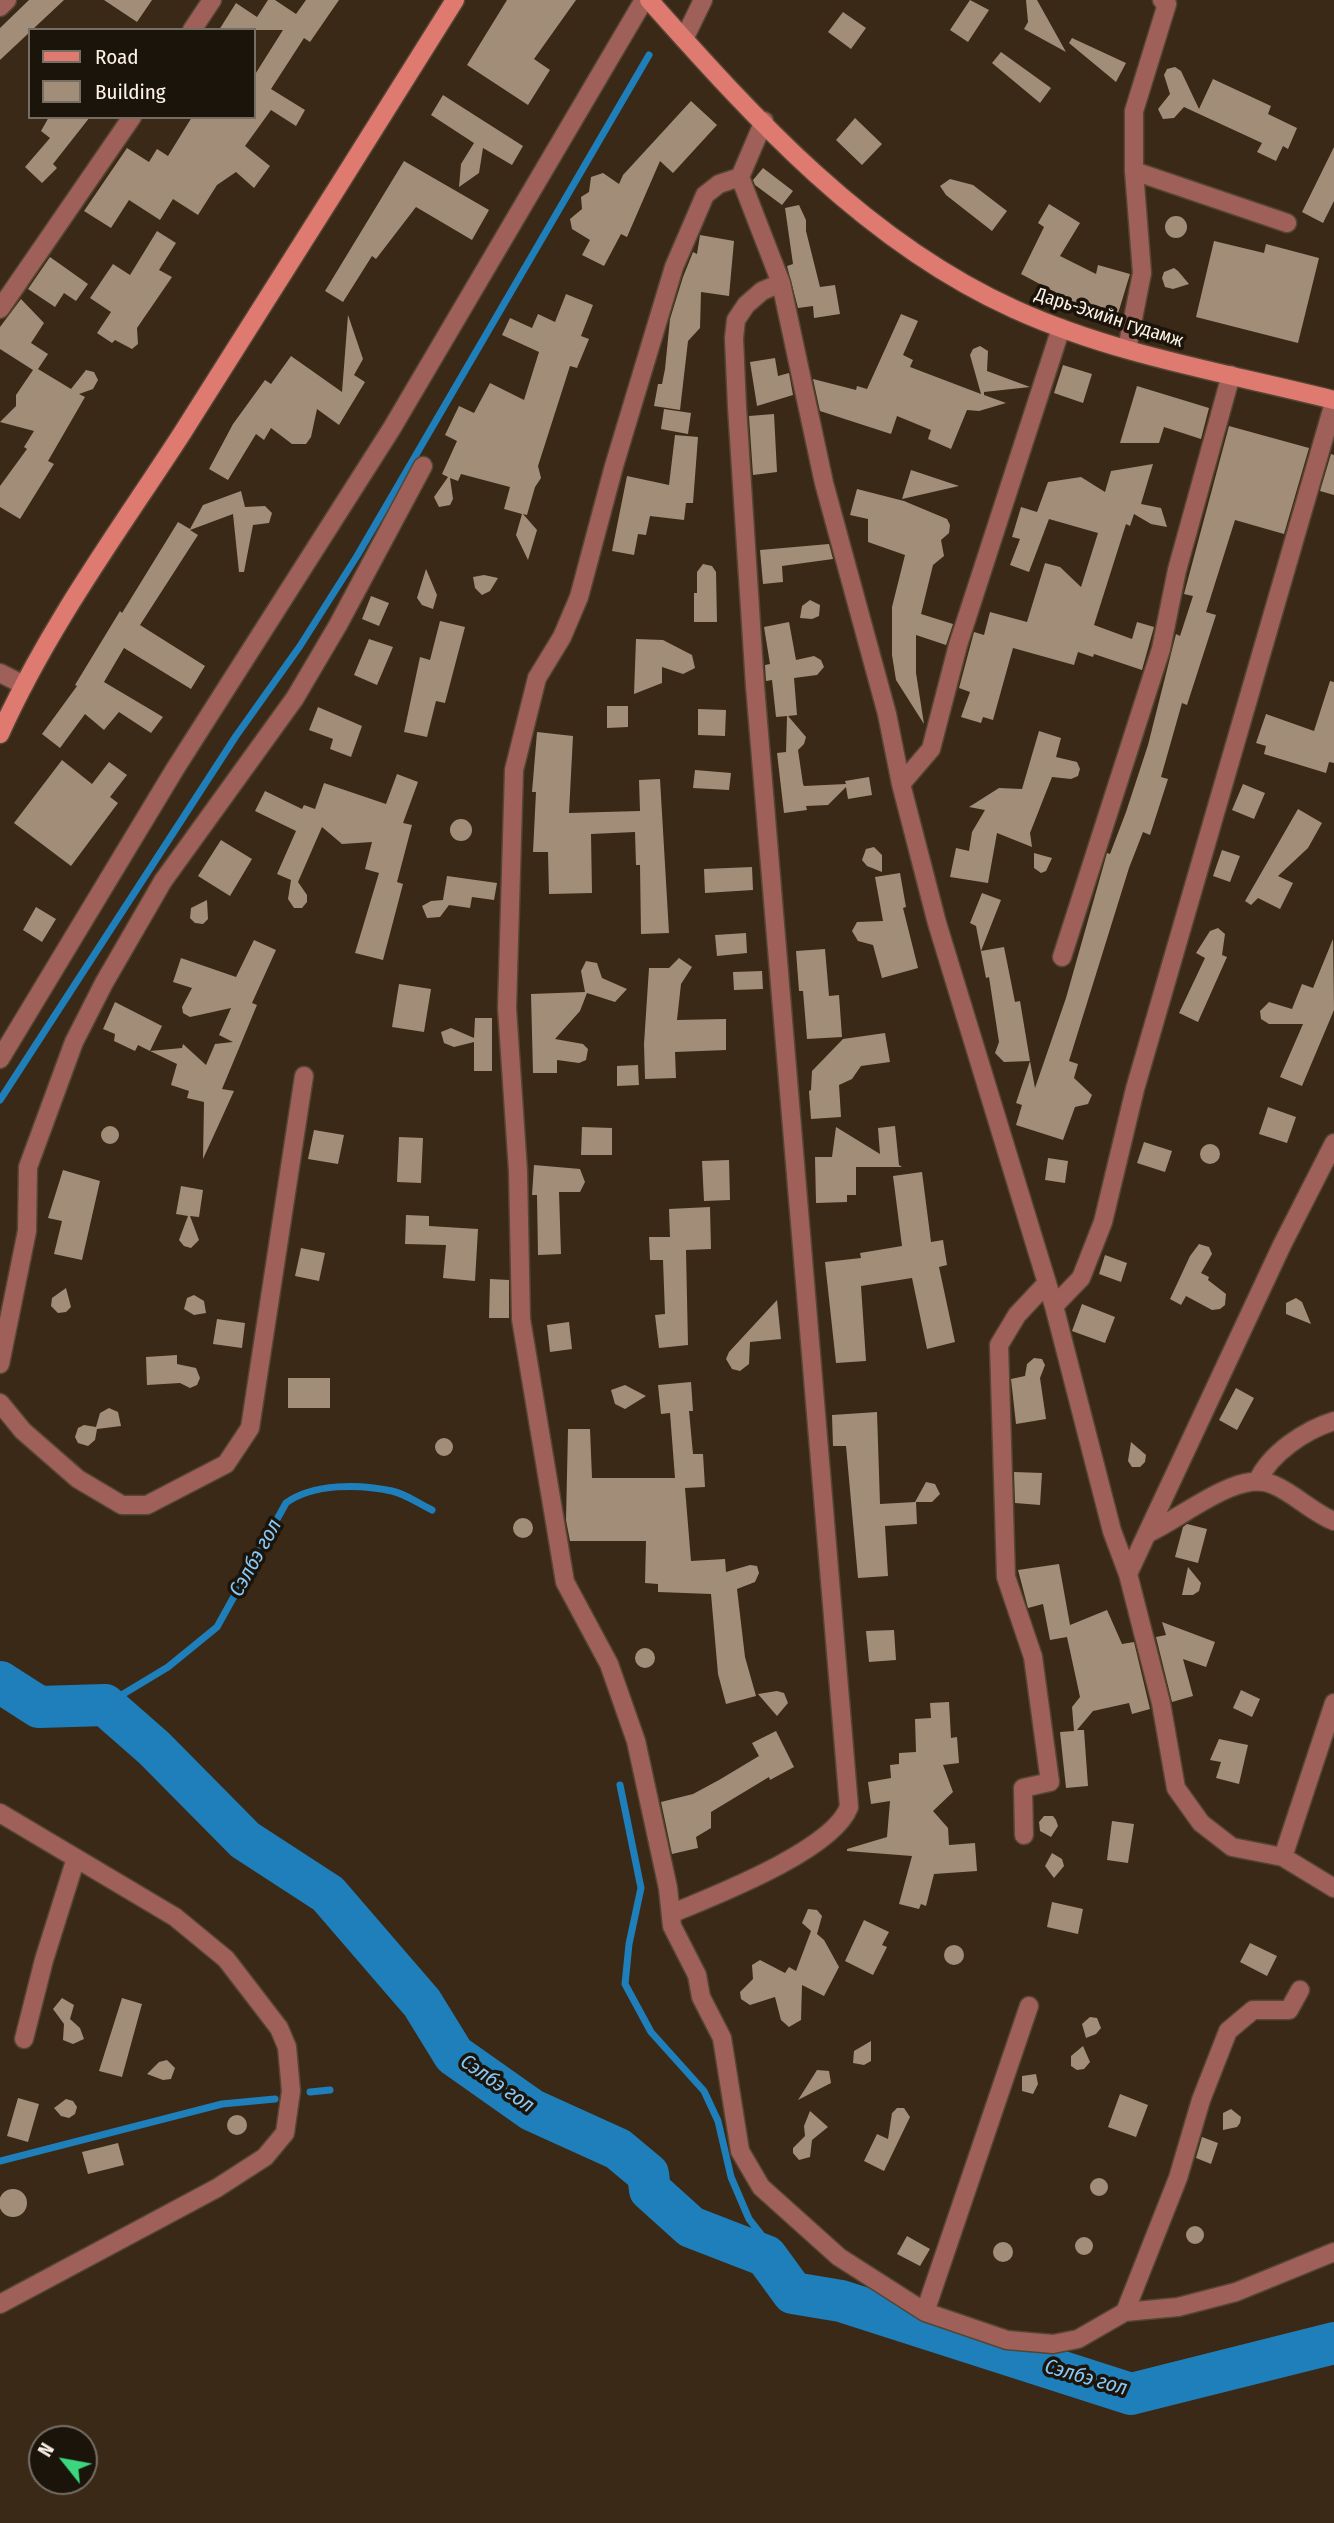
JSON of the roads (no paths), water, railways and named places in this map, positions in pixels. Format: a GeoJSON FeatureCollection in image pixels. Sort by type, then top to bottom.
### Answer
{"type":"FeatureCollection","features":[{"type":"Feature","properties":{"kind":"main road"},"geometry":{"type":"LineString","coordinates":[[0,734],[24,685],[75,596],[279,281],[455,0]]}},
{"type":"Feature","properties":{"kind":"main road","name":"Дарь-Эхийн гудамж"},"geometry":{"type":"LineString","coordinates":[[646,0],[849,204],[912,252],[1002,303],[1060,328],[1127,349],[1334,401]]}},
{"type":"Feature","properties":{"kind":"street"},"geometry":{"type":"LineString","coordinates":[[0,7],[7,0]]}},
{"type":"Feature","properties":{"kind":"street"},"geometry":{"type":"LineString","coordinates":[[193,28],[212,0]]}},
{"type":"Feature","properties":{"kind":"street"},"geometry":{"type":"LineString","coordinates":[[0,1059],[175,769],[392,428],[646,0]]}},
{"type":"Feature","properties":{"kind":"street"},"geometry":{"type":"LineString","coordinates":[[684,39],[703,0]]}},
{"type":"Feature","properties":{"kind":"street"},"geometry":{"type":"LineString","coordinates":[[1127,349],[1142,273],[1134,171],[1134,111],[1167,1]]}},
{"type":"Feature","properties":{"kind":"street"},"geometry":{"type":"LineString","coordinates":[[0,309],[131,119]]}},
{"type":"Feature","properties":{"kind":"street"},"geometry":{"type":"LineString","coordinates":[[764,121],[740,177],[781,283],[824,483],[887,714],[901,784],[937,923],[1054,1306],[1112,1531],[1128,1574],[1161,1703],[1176,1788],[1201,1823],[1232,1847],[1283,1857],[1334,1888]]}},
{"type":"Feature","properties":{"kind":"street"},"geometry":{"type":"LineString","coordinates":[[1134,171],[1287,223]]}},
{"type":"Feature","properties":{"kind":"street"},"geometry":{"type":"LineString","coordinates":[[740,177],[719,184],[705,195],[674,267],[614,466],[579,597],[562,637],[537,678],[514,770],[507,1007],[518,1171],[521,1319],[565,1582],[609,1664],[636,1741],[673,1913],[672,1926],[697,1975],[701,1997],[722,2038],[740,2151],[761,2188],[839,2257],[925,2312],[1007,2340],[1052,2344],[1078,2339],[1125,2312],[1178,2307],[1236,2292],[1334,2252]]}},
{"type":"Feature","properties":{"kind":"street"},"geometry":{"type":"LineString","coordinates":[[673,1913],[796,1855],[835,1828],[845,1818],[849,1807],[755,686],[737,407],[734,338],[737,320],[746,305],[762,291],[781,283]]}},
{"type":"Feature","properties":{"kind":"street"},"geometry":{"type":"LineString","coordinates":[[901,784],[932,748],[958,645],[1060,328]]}},
{"type":"Feature","properties":{"kind":"street"},"geometry":{"type":"LineString","coordinates":[[1062,957],[1158,658],[1177,570],[1231,374]]}},
{"type":"Feature","properties":{"kind":"street"},"geometry":{"type":"LineString","coordinates":[[1054,1306],[1081,1278],[1103,1222],[1135,1089],[1334,401]]}},
{"type":"Feature","properties":{"kind":"street"},"geometry":{"type":"LineString","coordinates":[[0,1364],[27,1231],[27,1167],[74,1042],[104,983],[163,881],[295,698],[338,625],[423,466]]}},
{"type":"Feature","properties":{"kind":"street"},"geometry":{"type":"LineString","coordinates":[[0,673],[24,685]]}},
{"type":"Feature","properties":{"kind":"street"},"geometry":{"type":"LineString","coordinates":[[0,1403],[23,1431],[78,1479],[122,1505],[147,1505],[226,1464],[250,1428],[304,1076]]}},
{"type":"Feature","properties":{"kind":"street"},"geometry":{"type":"LineString","coordinates":[[1128,1574],[1282,1245],[1334,1143]]}},
{"type":"Feature","properties":{"kind":"street"},"geometry":{"type":"LineString","coordinates":[[1024,1835],[1023,1788],[1050,1782],[1033,1657],[1006,1577],[999,1345],[1017,1315],[1047,1283]]}},
{"type":"Feature","properties":{"kind":"street"},"geometry":{"type":"LineString","coordinates":[[1258,1480],[1266,1464],[1278,1452],[1334,1421]]}},
{"type":"Feature","properties":{"kind":"street"},"geometry":{"type":"LineString","coordinates":[[1148,1533],[1171,1523],[1220,1493],[1248,1481],[1258,1480],[1274,1484],[1334,1521]]}},
{"type":"Feature","properties":{"kind":"street"},"geometry":{"type":"LineString","coordinates":[[1283,1857],[1334,1703]]}},
{"type":"Feature","properties":{"kind":"street"},"geometry":{"type":"LineString","coordinates":[[0,1813],[175,1917],[234,1969],[279,2028],[286,2047],[291,2091],[285,2133],[265,2157],[217,2189],[0,2304]]}},
{"type":"Feature","properties":{"kind":"street"},"geometry":{"type":"LineString","coordinates":[[24,2039],[44,1960],[76,1858]]}},
{"type":"Feature","properties":{"kind":"street"},"geometry":{"type":"LineString","coordinates":[[1125,2312],[1178,2178],[1201,2099],[1228,2031],[1253,2010],[1289,2010],[1300,1990]]}},
{"type":"Feature","properties":{"kind":"street"},"geometry":{"type":"LineString","coordinates":[[925,2312],[1029,2006]]}},
{"type":"Feature","properties":{"kind":"waterway"},"geometry":{"type":"LineString","coordinates":[[0,1100],[236,736],[300,646],[357,556],[649,55]]}},
{"type":"Feature","properties":{"kind":"waterway","name":"Сэлбэ гол"},"geometry":{"type":"LineString","coordinates":[[105,1705],[168,1667],[217,1627],[286,1503],[297,1496],[338,1487],[366,1487],[397,1492],[432,1510]]}},
{"type":"Feature","properties":{"kind":"waterway","name":"Сэлбэ гол"},"geometry":{"type":"LineString","coordinates":[[0,1682],[39,1707],[105,1705],[154,1748],[245,1840],[328,1894],[422,2003],[454,2055],[532,2110],[618,2149],[648,2174],[650,2190],[691,2227],[766,2256],[793,2293],[841,2301],[1131,2394],[1334,2343]]}},
{"type":"Feature","properties":{"kind":"waterway","name":"Сэлбэ гол"},"geometry":{"type":"LineString","coordinates":[[620,1785],[641,1888],[629,1944],[625,1984],[651,2032],[704,2091],[718,2121],[731,2177],[749,2219],[792,2274],[841,2301]]}},
{"type":"Feature","properties":{"kind":"waterway"},"geometry":{"type":"LineString","coordinates":[[310,2092],[330,2090]]}},
{"type":"Feature","properties":{"kind":"waterway"},"geometry":{"type":"LineString","coordinates":[[0,2161],[222,2104],[275,2099]]}}]}
